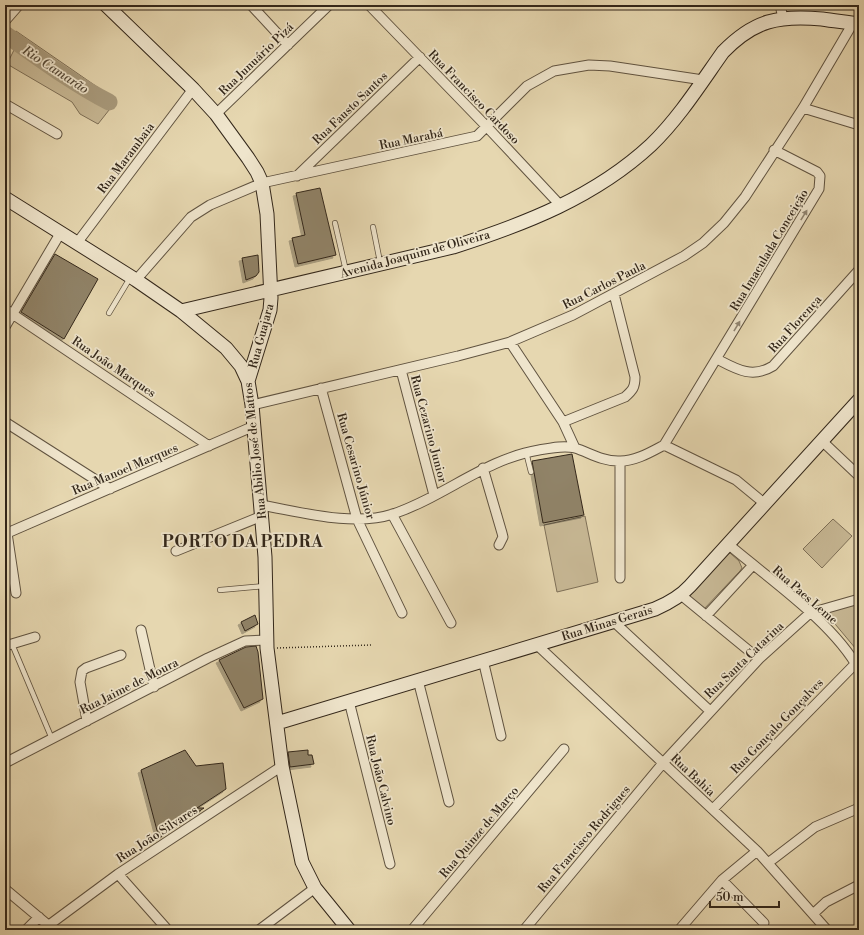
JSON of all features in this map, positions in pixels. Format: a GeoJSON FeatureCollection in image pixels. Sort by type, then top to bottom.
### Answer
{"type":"FeatureCollection","features":[{"type":"Feature","properties":{"kind":"main road","name":"Rua Guajara"},"geometry":{"type":"LineString","coordinates":[[106,5],[193,89],[216,114],[248,158],[262,184],[267,214],[272,290],[270,310],[248,381]]}},
{"type":"Feature","properties":{"kind":"main road","name":"Avenida Joaquim de Oliveira"},"geometry":{"type":"LineString","coordinates":[[181,311],[453,247],[490,235],[561,206],[607,180],[651,144],[668,126],[723,52],[734,41],[758,25],[784,18],[801,17],[856,24]]}},
{"type":"Feature","properties":{"kind":"main road","name":"Rua Abilio José de Mattos"},"geometry":{"type":"LineString","coordinates":[[5,198],[133,278],[181,311],[235,357],[248,381],[252,405],[261,511],[266,586],[267,644],[282,766],[299,851],[308,875],[315,888],[347,929]]}},
{"type":"Feature","properties":{"kind":"main road","name":"Rua Minas Gerais"},"geometry":{"type":"LineString","coordinates":[[277,723],[656,609],[681,595],[859,400]]}},
{"type":"Feature","properties":{"kind":"street"},"geometry":{"type":"LineString","coordinates":[[5,21],[19,5]]}},
{"type":"Feature","properties":{"kind":"street"},"geometry":{"type":"LineString","coordinates":[[251,5],[288,45]]}},
{"type":"Feature","properties":{"kind":"street","name":"Rua Junuário Pizá"},"geometry":{"type":"LineString","coordinates":[[216,114],[329,5]]}},
{"type":"Feature","properties":{"kind":"street","name":"Rua Francisco Cardoso"},"geometry":{"type":"LineString","coordinates":[[369,5],[561,206]]}},
{"type":"Feature","properties":{"kind":"street"},"geometry":{"type":"LineString","coordinates":[[780,5],[784,18]]}},
{"type":"Feature","properties":{"kind":"street","name":"Rua Carlos Paula"},"geometry":{"type":"LineString","coordinates":[[252,405],[401,370],[510,342],[573,315],[614,294],[660,270],[703,243],[724,222],[745,197],[856,24]]}},
{"type":"Feature","properties":{"kind":"street","name":"Rua Fausto Santos"},"geometry":{"type":"LineString","coordinates":[[297,176],[420,57]]}},
{"type":"Feature","properties":{"kind":"street","name":"Rua Marabá"},"geometry":{"type":"LineString","coordinates":[[133,278],[191,217],[210,205],[262,184],[477,136],[488,128],[527,86],[554,71],[589,65],[610,66],[703,80]]}},
{"type":"Feature","properties":{"kind":"street","name":"Rua Marambaia"},"geometry":{"type":"LineString","coordinates":[[77,243],[193,89]]}},
{"type":"Feature","properties":{"kind":"street"},"geometry":{"type":"LineString","coordinates":[[5,104],[57,134]]}},
{"type":"Feature","properties":{"kind":"street"},"geometry":{"type":"LineString","coordinates":[[803,108],[859,125]]}},
{"type":"Feature","properties":{"kind":"street","name":"Rua Imaculada Conceição"},"geometry":{"type":"LineString","coordinates":[[716,359],[819,189],[820,176],[817,172],[774,150]]}},
{"type":"Feature","properties":{"kind":"street"},"geometry":{"type":"LineString","coordinates":[[5,327],[9,311],[61,232]]}},
{"type":"Feature","properties":{"kind":"street","name":"Rua Florença"},"geometry":{"type":"LineString","coordinates":[[716,359],[734,368],[748,372],[763,372],[773,366],[859,270]]}},
{"type":"Feature","properties":{"kind":"street"},"geometry":{"type":"LineString","coordinates":[[563,422],[625,397],[632,391],[635,385],[636,377],[614,294]]}},
{"type":"Feature","properties":{"kind":"street","name":"Rua João Marques"},"geometry":{"type":"LineString","coordinates":[[9,311],[209,446]]}},
{"type":"Feature","properties":{"kind":"street"},"geometry":{"type":"LineString","coordinates":[[510,342],[563,422],[575,448]]}},
{"type":"Feature","properties":{"kind":"street"},"geometry":{"type":"LineString","coordinates":[[176,551],[261,511],[358,519],[392,514],[434,495],[483,468],[526,452],[558,447],[575,448],[588,454],[620,462],[647,454],[664,445],[716,359]]}},
{"type":"Feature","properties":{"kind":"street","name":"Rua Cezarino Junior"},"geometry":{"type":"LineString","coordinates":[[401,370],[434,495]]}},
{"type":"Feature","properties":{"kind":"street","name":"Rua Cesarino Júnior"},"geometry":{"type":"LineString","coordinates":[[321,388],[358,519],[402,613]]}},
{"type":"Feature","properties":{"kind":"street"},"geometry":{"type":"LineString","coordinates":[[5,422],[110,489]]}},
{"type":"Feature","properties":{"kind":"street","name":"Rua Manoel Marques"},"geometry":{"type":"LineString","coordinates":[[6,533],[254,426]]}},
{"type":"Feature","properties":{"kind":"street"},"geometry":{"type":"LineString","coordinates":[[822,441],[859,476]]}},
{"type":"Feature","properties":{"kind":"street"},"geometry":{"type":"LineString","coordinates":[[664,445],[736,480],[764,503]]}},
{"type":"Feature","properties":{"kind":"street"},"geometry":{"type":"LineString","coordinates":[[620,462],[620,578]]}},
{"type":"Feature","properties":{"kind":"street"},"geometry":{"type":"LineString","coordinates":[[483,468],[503,537],[499,545]]}},
{"type":"Feature","properties":{"kind":"street"},"geometry":{"type":"LineString","coordinates":[[392,514],[451,623]]}},
{"type":"Feature","properties":{"kind":"street"},"geometry":{"type":"LineString","coordinates":[[6,533],[16,593]]}},
{"type":"Feature","properties":{"kind":"street","name":"Rua Paes Leme"},"geometry":{"type":"LineString","coordinates":[[728,544],[810,613],[836,638],[858,665]]}},
{"type":"Feature","properties":{"kind":"street"},"geometry":{"type":"LineString","coordinates":[[706,616],[753,565]]}},
{"type":"Feature","properties":{"kind":"street"},"geometry":{"type":"LineString","coordinates":[[681,595],[759,659]]}},
{"type":"Feature","properties":{"kind":"street","name":"Rua Santa Catarina"},"geometry":{"type":"LineString","coordinates":[[663,763],[759,659],[810,613],[859,599]]}},
{"type":"Feature","properties":{"kind":"street"},"geometry":{"type":"LineString","coordinates":[[613,621],[710,711]]}},
{"type":"Feature","properties":{"kind":"street"},"geometry":{"type":"LineString","coordinates":[[142,630],[154,686]]}},
{"type":"Feature","properties":{"kind":"street"},"geometry":{"type":"LineString","coordinates":[[8,645],[35,637]]}},
{"type":"Feature","properties":{"kind":"street","name":"Rua Jaime de Moura"},"geometry":{"type":"LineString","coordinates":[[5,763],[245,641],[267,644]]}},
{"type":"Feature","properties":{"kind":"street","name":"Rua Bahia"},"geometry":{"type":"LineString","coordinates":[[536,644],[757,851],[827,930]]}},
{"type":"Feature","properties":{"kind":"street"},"geometry":{"type":"LineString","coordinates":[[87,721],[80,682],[82,671],[86,668],[121,655]]}},
{"type":"Feature","properties":{"kind":"street"},"geometry":{"type":"LineString","coordinates":[[483,660],[501,736]]}},
{"type":"Feature","properties":{"kind":"street","name":"Rua Gonçalo Gonçalves"},"geometry":{"type":"LineString","coordinates":[[713,809],[858,665]]}},
{"type":"Feature","properties":{"kind":"street"},"geometry":{"type":"LineString","coordinates":[[418,680],[450,802]]}},
{"type":"Feature","properties":{"kind":"street","name":"Rua João Calvino"},"geometry":{"type":"LineString","coordinates":[[349,701],[390,864]]}},
{"type":"Feature","properties":{"kind":"street","name":"Rua Quinze de Março"},"geometry":{"type":"LineString","coordinates":[[412,930],[564,749]]}},
{"type":"Feature","properties":{"kind":"street","name":"Rua Francisco Rodrigues"},"geometry":{"type":"LineString","coordinates":[[524,930],[663,763]]}},
{"type":"Feature","properties":{"kind":"street","name":"Rua João Silvares"},"geometry":{"type":"LineString","coordinates":[[51,927],[118,874],[282,766]]}},
{"type":"Feature","properties":{"kind":"street"},"geometry":{"type":"LineString","coordinates":[[768,863],[815,827],[859,808]]}},
{"type":"Feature","properties":{"kind":"street"},"geometry":{"type":"LineString","coordinates":[[679,930],[722,880],[757,851]]}},
{"type":"Feature","properties":{"kind":"street"},"geometry":{"type":"LineString","coordinates":[[118,874],[166,928]]}},
{"type":"Feature","properties":{"kind":"street"},"geometry":{"type":"LineString","coordinates":[[722,880],[764,923]]}},
{"type":"Feature","properties":{"kind":"street"},"geometry":{"type":"LineString","coordinates":[[813,914],[826,902],[859,885]]}},
{"type":"Feature","properties":{"kind":"street"},"geometry":{"type":"LineString","coordinates":[[259,930],[315,888]]}},
{"type":"Feature","properties":{"kind":"street"},"geometry":{"type":"LineString","coordinates":[[5,889],[51,927]]}},
{"type":"Feature","properties":{"kind":"street"},"geometry":{"type":"LineString","coordinates":[[26,930],[40,917]]}},
{"type":"Feature","properties":{"kind":"lane"},"geometry":{"type":"LineString","coordinates":[[335,223],[346,273]]}},
{"type":"Feature","properties":{"kind":"lane"},"geometry":{"type":"LineString","coordinates":[[373,227],[381,264]]}},
{"type":"Feature","properties":{"kind":"lane"},"geometry":{"type":"LineString","coordinates":[[109,313],[133,278]]}},
{"type":"Feature","properties":{"kind":"lane"},"geometry":{"type":"LineString","coordinates":[[526,452],[531,472]]}},
{"type":"Feature","properties":{"kind":"lane"},"geometry":{"type":"LineString","coordinates":[[220,590],[266,586]]}},
{"type":"Feature","properties":{"kind":"lane"},"geometry":{"type":"LineString","coordinates":[[8,645],[52,739]]}},
{"type":"Feature","properties":{"kind":"path"},"geometry":{"type":"LineString","coordinates":[[267,644],[371,645]]}},
{"type":"Feature","properties":{"kind":"shaded area"},"geometry":{"type":"Polygon","coordinates":[[[16,31],[106,93],[113,105],[98,124],[80,114],[72,102],[7,64],[15,48],[5,42],[5,34],[10,36],[16,31]]]}},
{"type":"Feature","properties":{"kind":"shaded area"},"geometry":{"type":"Polygon","coordinates":[[[585,516],[598,582],[557,592],[544,525],[585,516]]]}},
{"type":"Feature","properties":{"kind":"shaded area"},"geometry":{"type":"Polygon","coordinates":[[[833,519],[852,536],[822,568],[803,549],[833,519]]]}},
{"type":"Feature","properties":{"kind":"shaded area"},"geometry":{"type":"Polygon","coordinates":[[[730,553],[739,561],[742,568],[704,609],[688,595],[725,554],[730,553]]]}},
{"type":"Feature","properties":{"kind":"shaded area"},"geometry":{"type":"Polygon","coordinates":[[[859,603],[859,647],[856,649],[825,612],[859,603]]]}},
{"type":"Feature","properties":{"kind":"building"},"geometry":{"type":"Polygon","coordinates":[[[320,188],[336,255],[298,264],[292,238],[305,235],[296,193],[320,188]]]}},
{"type":"Feature","properties":{"kind":"building"},"geometry":{"type":"Polygon","coordinates":[[[55,254],[98,279],[64,339],[21,312],[55,254]]]}},
{"type":"Feature","properties":{"kind":"building"},"geometry":{"type":"Polygon","coordinates":[[[258,255],[259,272],[256,276],[246,280],[242,258],[258,255]]]}},
{"type":"Feature","properties":{"kind":"building"},"geometry":{"type":"Polygon","coordinates":[[[572,454],[584,515],[543,523],[532,461],[572,454]]]}},
{"type":"Feature","properties":{"kind":"building"},"geometry":{"type":"Polygon","coordinates":[[[255,615],[258,624],[245,631],[241,622],[255,615]]]}},
{"type":"Feature","properties":{"kind":"building"},"geometry":{"type":"Polygon","coordinates":[[[256,646],[263,699],[244,708],[219,660],[246,647],[256,646]]]}},
{"type":"Feature","properties":{"kind":"building"},"geometry":{"type":"Polygon","coordinates":[[[185,750],[196,766],[223,763],[226,789],[197,808],[204,808],[159,838],[141,770],[185,750]]]}},
{"type":"Feature","properties":{"kind":"building"},"geometry":{"type":"Polygon","coordinates":[[[308,750],[308,755],[312,755],[314,764],[290,767],[288,752],[308,750]]]}},
{"type":"Feature","properties":{"kind":"waterway","name":"Rio Camarão"},"geometry":{"type":"LineString","coordinates":[[5,34],[43,61],[95,95],[109,102]]}},
{"type":"Feature","properties":{"kind":"district","name":"PORTO DA PEDRA"},"geometry":{"type":"Point","coordinates":[243,541]}}]}
